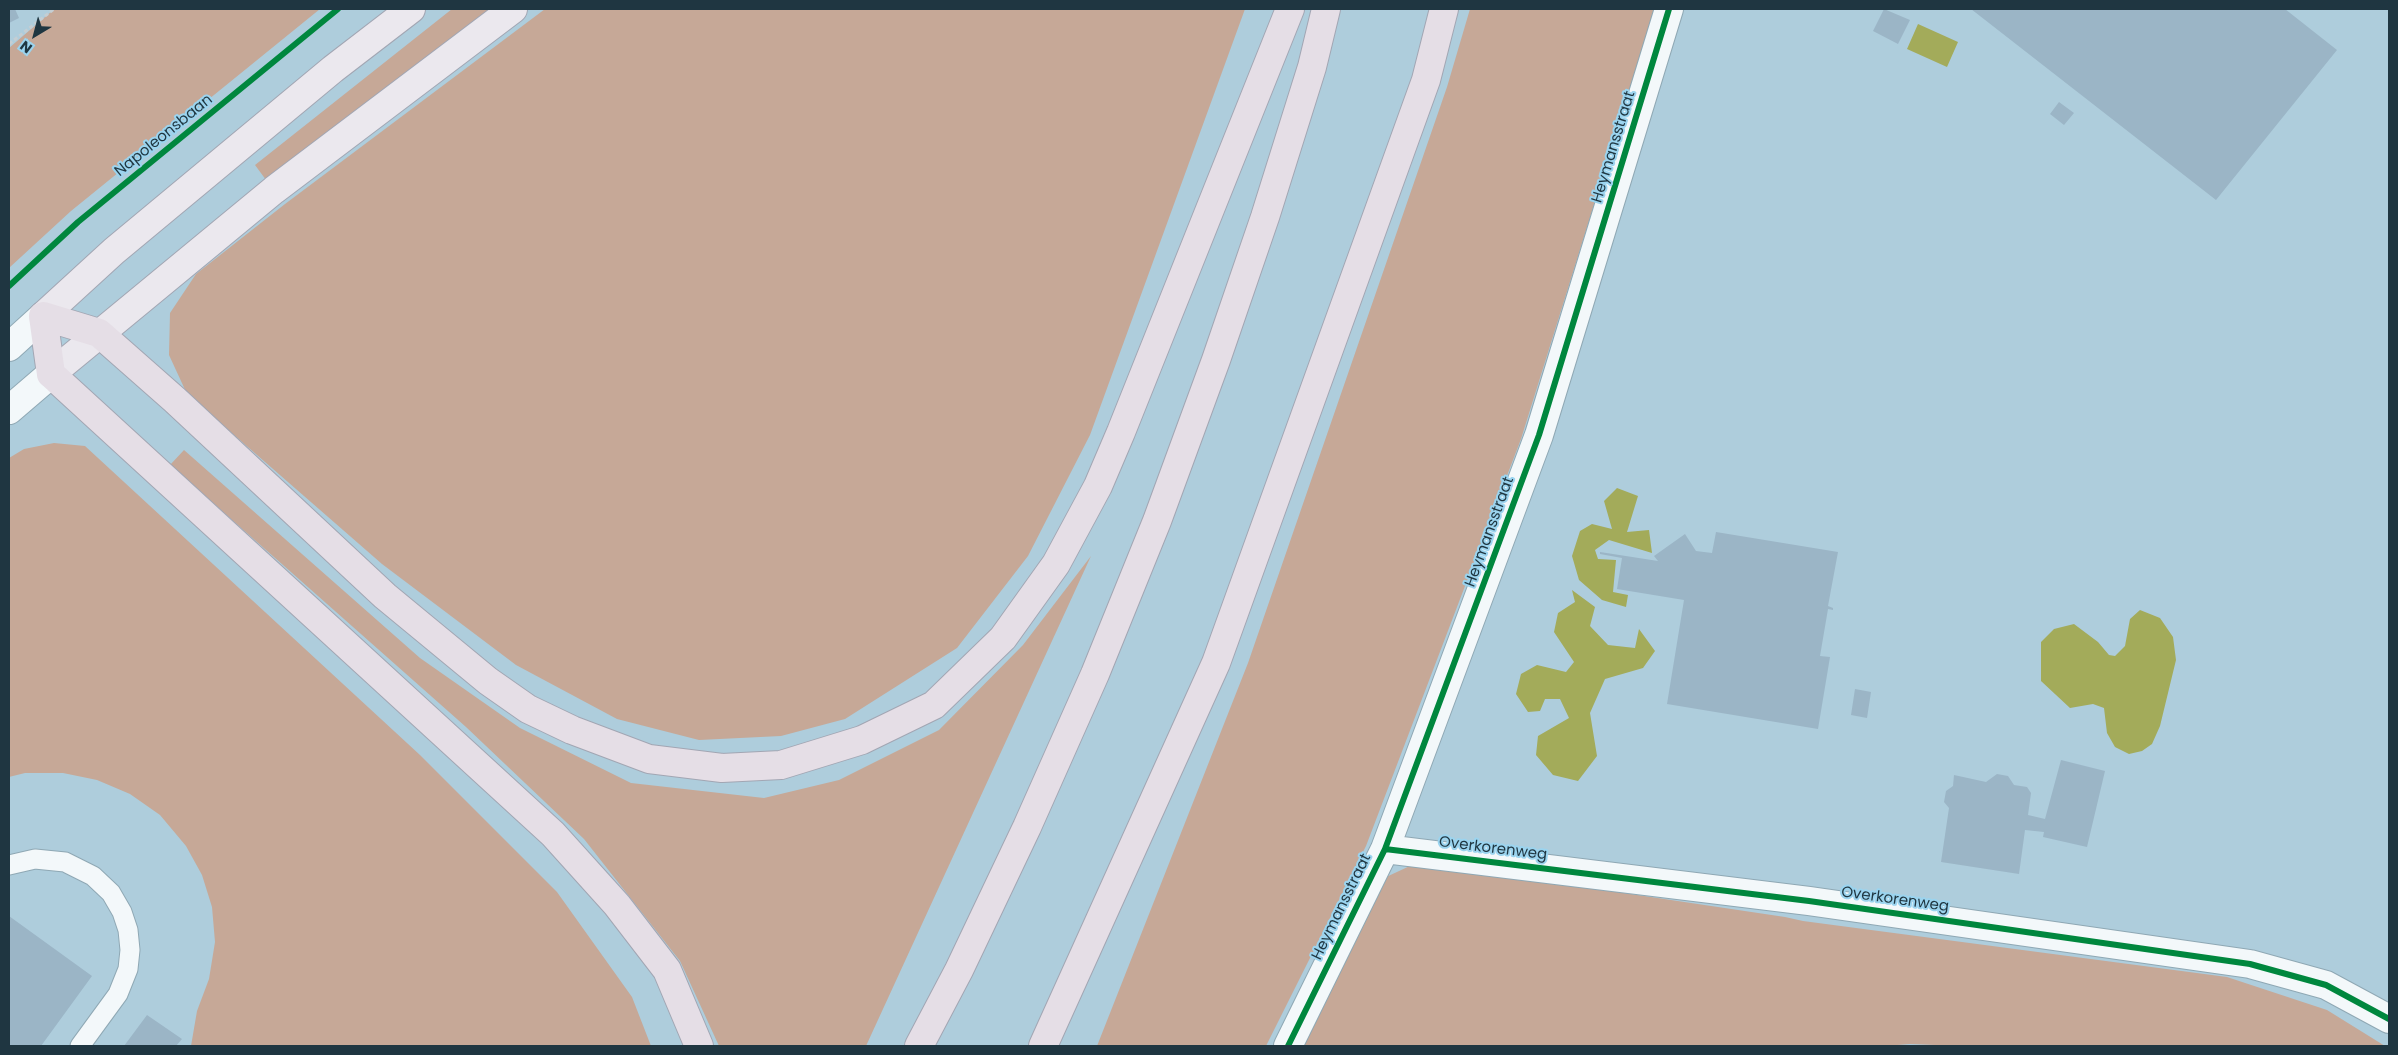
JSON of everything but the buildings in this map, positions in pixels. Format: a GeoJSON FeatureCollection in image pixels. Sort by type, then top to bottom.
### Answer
{"type":"FeatureCollection","features":[{"type":"Feature","properties":{"kind":"highway"},"geometry":{"type":"LineString","coordinates":[[699,1046],[667,970],[617,905],[553,834],[51,374],[43,316],[99,333],[182,407],[385,596],[488,681],[528,709],[572,730],[649,759],[722,768],[781,765],[862,740],[934,705],[1003,638],[1056,564],[1098,486],[1121,432],[1290,9]]}},
{"type":"Feature","properties":{"kind":"highway"},"geometry":{"type":"LineString","coordinates":[[919,1046],[959,970],[1027,827],[1095,674],[1157,521],[1216,360],[1265,217],[1312,67],[1326,9]]}},
{"type":"Feature","properties":{"kind":"highway"},"geometry":{"type":"LineString","coordinates":[[1043,1046],[1216,663],[1426,80],[1444,9]]}},
{"type":"Feature","properties":{"kind":"main road"},"geometry":{"type":"LineString","coordinates":[[43,316],[122,244],[333,69],[411,9]]}},
{"type":"Feature","properties":{"kind":"main road"},"geometry":{"type":"LineString","coordinates":[[51,374],[274,190],[512,9]]}},
{"type":"Feature","properties":{"kind":"street","name":"Heymansstraat"},"geometry":{"type":"LineString","coordinates":[[1288,1046],[1385,849],[1539,435],[1669,9]]}},
{"type":"Feature","properties":{"kind":"street"},"geometry":{"type":"LineString","coordinates":[[9,347],[43,316]]}},
{"type":"Feature","properties":{"kind":"street"},"geometry":{"type":"LineString","coordinates":[[9,410],[51,374]]}},
{"type":"Feature","properties":{"kind":"street","name":"Overkorenweg"},"geometry":{"type":"LineString","coordinates":[[1385,849],[1809,901],[2250,964],[2326,985],[2389,1019]]}},
{"type":"Feature","properties":{"kind":"lane"},"geometry":{"type":"LineString","coordinates":[[9,865],[35,859],[65,862],[93,876],[111,893],[122,912],[128,930],[130,950],[128,969],[118,994],[80,1046]]}},
{"type":"Feature","properties":{"kind":"path"},"geometry":{"type":"LineString","coordinates":[[9,44],[54,9]]}},
{"type":"Feature","properties":{"kind":"shaded area"},"geometry":{"type":"Polygon","coordinates":[[[51,9],[320,9],[71,211],[9,268],[9,48],[52,11],[51,9]]]}},
{"type":"Feature","properties":{"kind":"shaded area"},"geometry":{"type":"Polygon","coordinates":[[[452,9],[497,9],[269,184],[255,165],[452,9]]]}},
{"type":"Feature","properties":{"kind":"shaded area"},"geometry":{"type":"Polygon","coordinates":[[[545,9],[1245,9],[1090,435],[1028,556],[957,648],[845,719],[781,736],[699,740],[617,719],[516,665],[382,564],[187,394],[169,355],[170,313],[196,274],[285,204],[545,9]]]}},
{"type":"Feature","properties":{"kind":"shaded area"},"geometry":{"type":"Polygon","coordinates":[[[1470,9],[1655,9],[1521,439],[1366,846],[1266,1046],[1097,1046],[1248,663],[1447,87],[1470,9]]]}},
{"type":"Feature","properties":{"kind":"shaded area"},"geometry":{"type":"Polygon","coordinates":[[[1918,24],[1958,42],[1947,67],[1907,49],[1918,24]]]}},
{"type":"Feature","properties":{"kind":"shaded area"},"geometry":{"type":"Polygon","coordinates":[[[54,443],[85,446],[420,755],[557,892],[632,997],[651,1046],[191,1046],[197,1011],[209,979],[215,942],[212,907],[202,875],[186,846],[160,815],[130,794],[97,780],[63,773],[25,773],[9,777],[9,458],[24,449],[54,443]]]}},
{"type":"Feature","properties":{"kind":"shaded area"},"geometry":{"type":"Polygon","coordinates":[[[184,450],[420,658],[520,728],[631,783],[764,798],[839,780],[939,730],[1023,645],[1091,556],[866,1046],[719,1046],[680,961],[584,839],[466,727],[170,465],[184,450]]]}},
{"type":"Feature","properties":{"kind":"shaded area"},"geometry":{"type":"Polygon","coordinates":[[[1617,488],[1638,496],[1627,532],[1649,530],[1652,553],[1609,540],[1595,550],[1598,559],[1616,560],[1613,592],[1628,595],[1626,607],[1602,600],[1579,580],[1572,556],[1580,531],[1592,524],[1612,529],[1604,501],[1617,488]]]}},
{"type":"Feature","properties":{"kind":"shaded area"},"geometry":{"type":"Polygon","coordinates":[[[1572,590],[1595,607],[1590,626],[1608,645],[1635,648],[1639,629],[1655,651],[1643,668],[1605,679],[1590,713],[1597,756],[1578,781],[1553,775],[1536,755],[1538,736],[1569,718],[1560,699],[1545,699],[1540,711],[1528,712],[1516,694],[1521,674],[1537,665],[1566,672],[1574,662],[1554,632],[1558,613],[1575,602],[1572,590]]]}},
{"type":"Feature","properties":{"kind":"shaded area"},"geometry":{"type":"Polygon","coordinates":[[[2140,610],[2160,618],[2173,637],[2176,660],[2160,726],[2152,744],[2142,751],[2129,754],[2115,747],[2107,733],[2104,708],[2093,704],[2070,708],[2041,681],[2041,642],[2054,629],[2074,624],[2098,642],[2109,655],[2115,656],[2125,646],[2130,619],[2140,610]]]}},
{"type":"Feature","properties":{"kind":"shaded area"},"geometry":{"type":"Polygon","coordinates":[[[1412,865],[1624,893],[1803,921],[2227,977],[2327,1010],[2385,1046],[1960,1046],[1910,1044],[1885,1046],[1303,1046],[1384,878],[1412,865]]]}},
{"type":"Feature","properties":{"kind":"cycle path","name":"Napoleonsbaan"},"geometry":{"type":"LineString","coordinates":[[9,286],[78,222],[338,9]]}},
{"type":"Feature","properties":{"kind":"cycle path"},"geometry":{"type":"LineString","coordinates":[[1288,1046],[1385,849],[1539,435],[1669,9]]}},
{"type":"Feature","properties":{"kind":"cycle path"},"geometry":{"type":"LineString","coordinates":[[1385,849],[1809,901],[2250,964],[2326,985],[2389,1019]]}}]}
